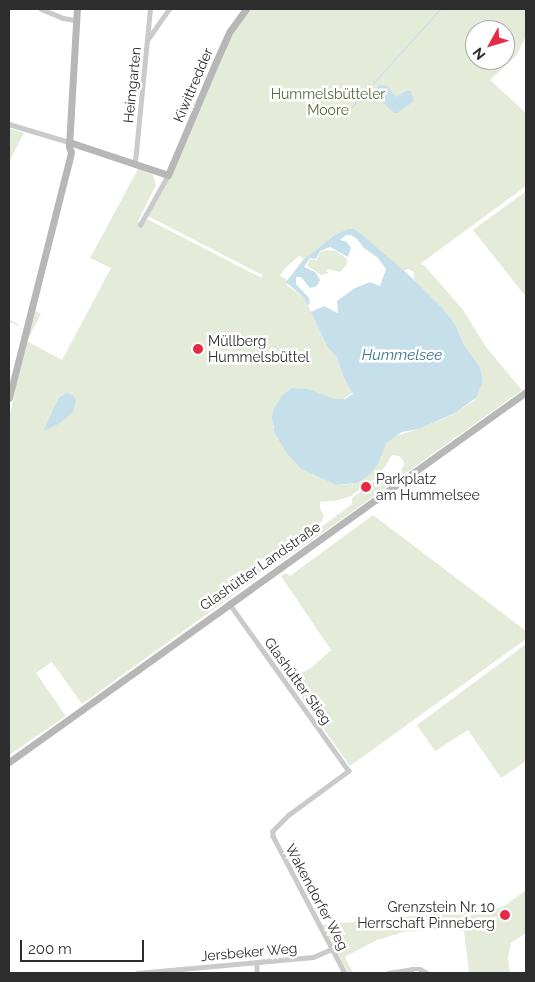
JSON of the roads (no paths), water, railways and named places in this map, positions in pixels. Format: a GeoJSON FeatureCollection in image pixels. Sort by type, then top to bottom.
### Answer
{"type":"FeatureCollection","features":[{"type":"Feature","properties":{"kind":"street"},"geometry":{"type":"LineString","coordinates":[[41,9],[63,18],[76,20]]}},
{"type":"Feature","properties":{"kind":"street"},"geometry":{"type":"LineString","coordinates":[[9,398],[63,180],[66,150],[69,145],[76,9]]}},
{"type":"Feature","properties":{"kind":"street","name":"Heimgarten"},"geometry":{"type":"LineString","coordinates":[[134,162],[150,9]]}},
{"type":"Feature","properties":{"kind":"street"},"geometry":{"type":"LineString","coordinates":[[147,40],[169,9]]}},
{"type":"Feature","properties":{"kind":"street","name":"Kiwittredder"},"geometry":{"type":"LineString","coordinates":[[140,225],[168,174],[227,39],[246,9]]}},
{"type":"Feature","properties":{"kind":"street"},"geometry":{"type":"LineString","coordinates":[[9,124],[69,145],[134,162],[168,174]]}},
{"type":"Feature","properties":{"kind":"street","name":"Glashütter Landstraße"},"geometry":{"type":"LineString","coordinates":[[9,762],[228,603],[526,392]]}},
{"type":"Feature","properties":{"kind":"street","name":"Glashütter Stieg"},"geometry":{"type":"LineString","coordinates":[[228,603],[349,771],[289,815],[273,831]]}},
{"type":"Feature","properties":{"kind":"street","name":"Wakendorfer Weg"},"geometry":{"type":"LineString","coordinates":[[273,831],[275,844],[345,973]]}},
{"type":"Feature","properties":{"kind":"street","name":"Jersbeker Weg"},"geometry":{"type":"LineString","coordinates":[[137,973],[190,971],[257,964],[314,957],[332,950]]}},
{"type":"Feature","properties":{"kind":"street"},"geometry":{"type":"LineString","coordinates":[[257,964],[257,973]]}},
{"type":"Feature","properties":{"kind":"street"},"geometry":{"type":"LineString","coordinates":[[388,973],[420,969],[427,973]]}},
{"type":"Feature","properties":{"kind":"water"},"geometry":{"type":"Polygon","coordinates":[[[379,85],[387,86],[396,97],[406,91],[411,91],[414,101],[397,113],[394,113],[375,95],[375,90],[379,85]]]}},
{"type":"Feature","properties":{"kind":"water","name":"Hummelsee"},"geometry":{"type":"Polygon","coordinates":[[[354,229],[411,277],[442,308],[455,324],[464,345],[480,367],[483,382],[476,398],[455,413],[419,429],[402,432],[386,443],[378,464],[368,476],[357,483],[336,485],[301,469],[288,455],[275,434],[272,418],[273,410],[281,396],[292,388],[308,389],[335,399],[345,399],[353,394],[343,376],[337,357],[328,348],[304,298],[286,282],[304,259],[336,234],[354,229]],[[346,235],[340,240],[347,242],[351,248],[348,257],[330,247],[320,251],[316,259],[310,258],[304,267],[315,272],[320,280],[317,286],[310,288],[301,277],[296,277],[296,284],[309,298],[310,303],[308,305],[311,312],[324,306],[338,313],[337,301],[355,288],[370,282],[380,286],[386,269],[377,257],[364,248],[351,235],[346,235]]]}},
{"type":"Feature","properties":{"kind":"water"},"geometry":{"type":"Polygon","coordinates":[[[66,393],[73,395],[76,400],[73,412],[60,423],[43,432],[59,397],[66,393]]]}},
{"type":"Feature","properties":{"kind":"waterway"},"geometry":{"type":"LineString","coordinates":[[351,108],[440,9]]}},
{"type":"Feature","properties":{"kind":"waterway"},"geometry":{"type":"LineString","coordinates":[[9,320],[18,325]]}},
{"type":"Feature","properties":{"kind":"place","name":"Müllberg Hummelsbüttel"},"geometry":{"type":"Point","coordinates":[198,349]}},
{"type":"Feature","properties":{"kind":"place","name":"Parkplatz am Hummelsee"},"geometry":{"type":"Point","coordinates":[366,487]}},
{"type":"Feature","properties":{"kind":"place","name":"Grenzstein Nr. 10 Herrschaft Pinneberg"},"geometry":{"type":"Point","coordinates":[505,915]}},
{"type":"Feature","properties":{"kind":"park label","name":"Hummelsbütteler Moore"},"geometry":{"type":"Point","coordinates":[328,102]}}]}
